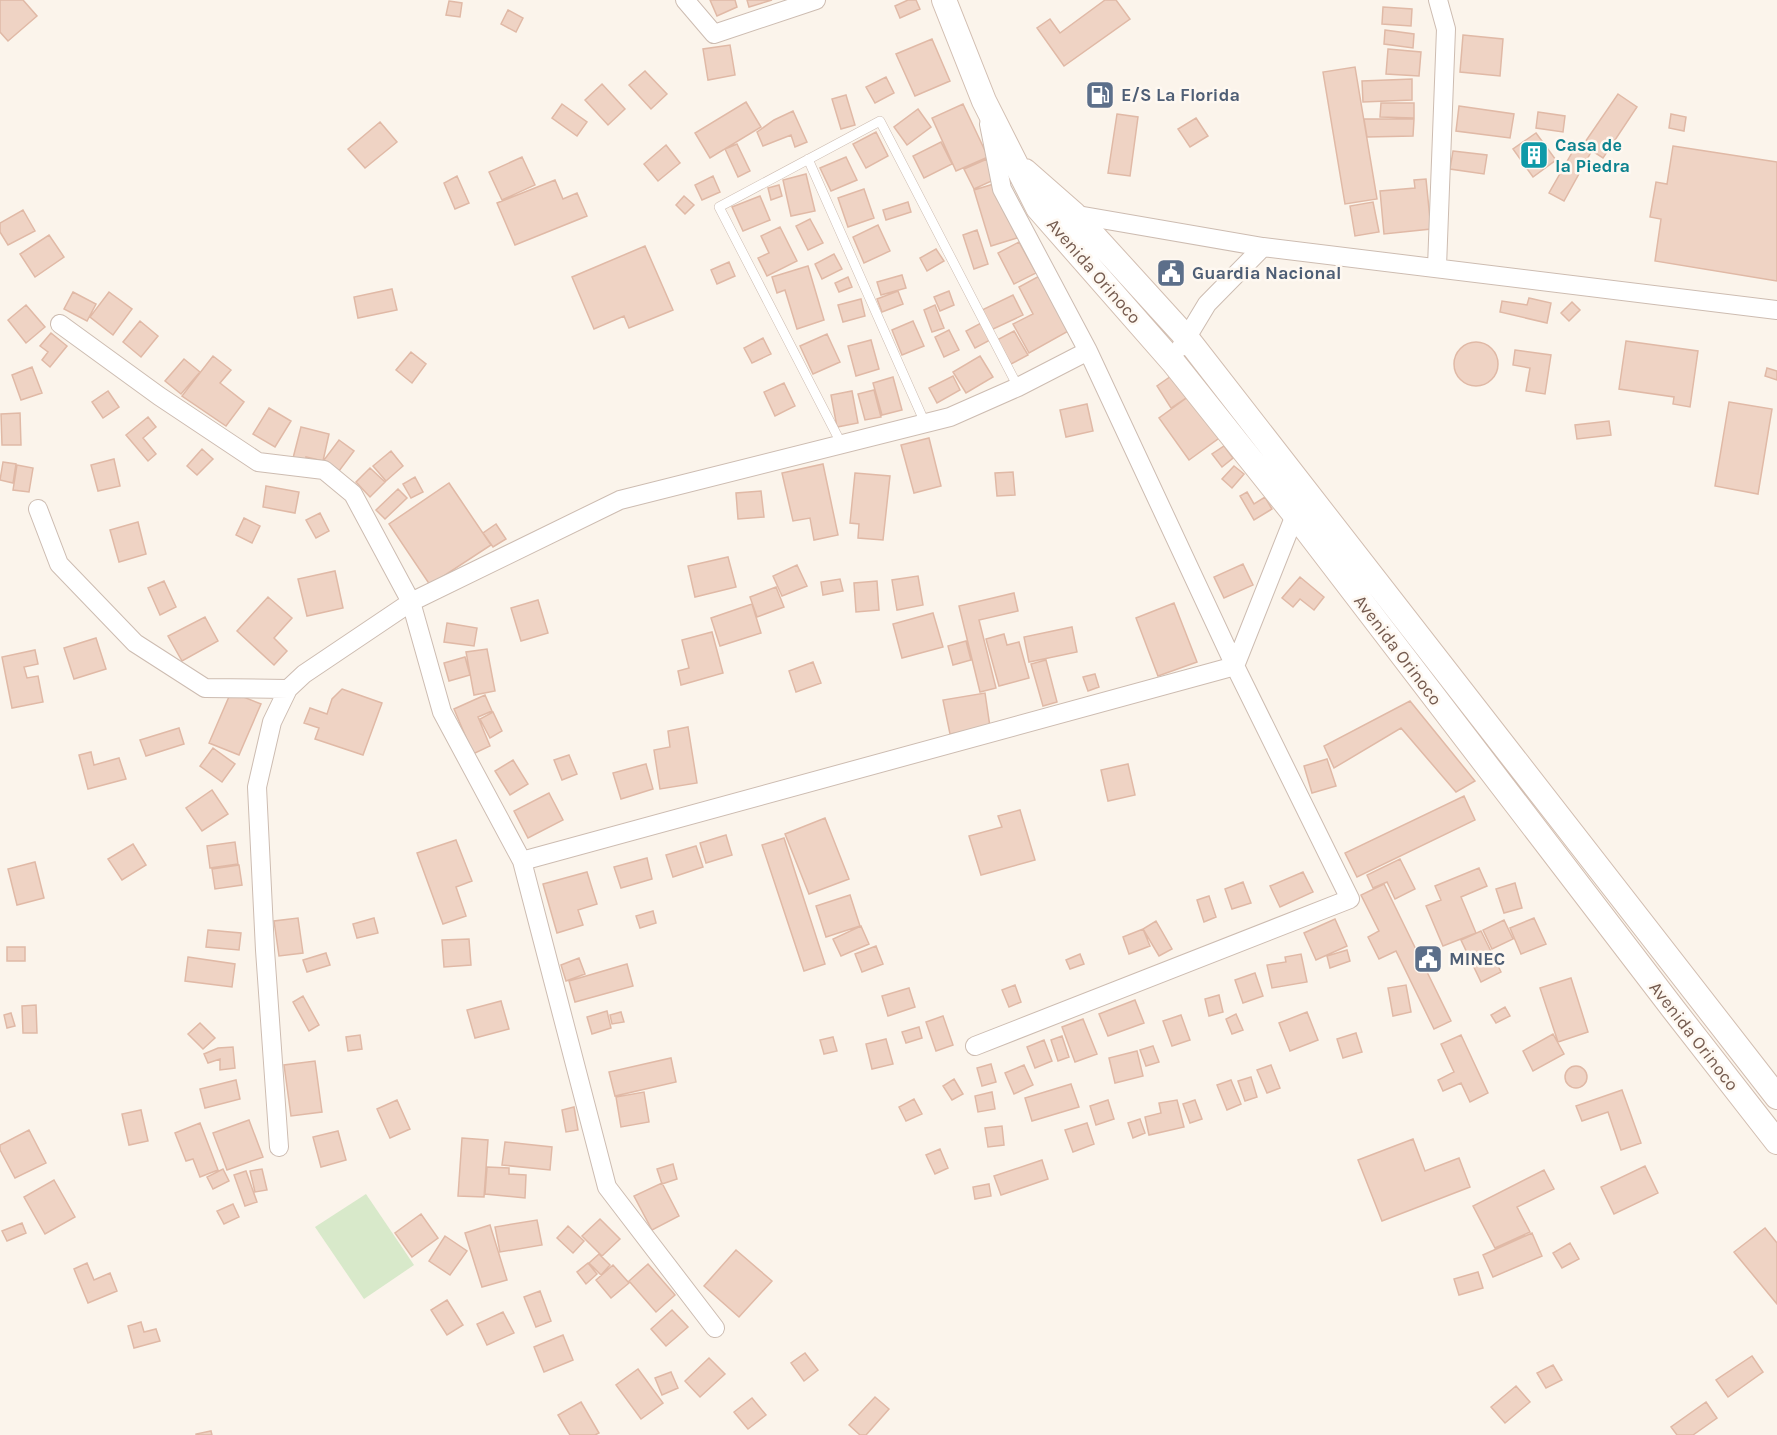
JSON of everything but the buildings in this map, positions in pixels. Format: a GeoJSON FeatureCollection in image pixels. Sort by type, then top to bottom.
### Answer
{"type":"FeatureCollection","features":[{"type":"Feature","properties":{"kind":"street"},"geometry":{"type":"LineString","coordinates":[[685,0],[714,34],[816,0]]}},
{"type":"Feature","properties":{"kind":"street","name":"Avenida Orinoco"},"geometry":{"type":"LineString","coordinates":[[944,0],[984,101],[1038,208],[1173,362],[1295,515],[1659,992],[1777,1142]]}},
{"type":"Feature","properties":{"kind":"street"},"geometry":{"type":"LineString","coordinates":[[1437,267],[1446,29],[1438,0]]}},
{"type":"Feature","properties":{"kind":"street"},"geometry":{"type":"LineString","coordinates":[[975,1046],[1350,899],[1235,666],[1088,351],[1002,189],[984,101]]}},
{"type":"Feature","properties":{"kind":"street","name":"Avenida Orinoco"},"geometry":{"type":"LineString","coordinates":[[1015,163],[1074,214],[1186,337],[1777,1097]]}},
{"type":"Feature","properties":{"kind":"street"},"geometry":{"type":"LineString","coordinates":[[1038,208],[1263,247],[1777,310]]}},
{"type":"Feature","properties":{"kind":"street"},"geometry":{"type":"LineString","coordinates":[[1173,362],[1207,304],[1263,247]]}},
{"type":"Feature","properties":{"kind":"street"},"geometry":{"type":"LineString","coordinates":[[60,324],[159,396],[258,462],[324,470],[353,494],[411,602],[442,711],[522,861],[607,1187],[715,1328]]}},
{"type":"Feature","properties":{"kind":"street"},"geometry":{"type":"LineString","coordinates":[[279,1147],[265,950],[257,787],[272,722],[288,689],[303,674],[411,602],[620,500],[950,417],[1018,387],[1088,351]]}},
{"type":"Feature","properties":{"kind":"street"},"geometry":{"type":"LineString","coordinates":[[38,509],[59,564],[135,643],[205,688],[288,689]]}},
{"type":"Feature","properties":{"kind":"street"},"geometry":{"type":"LineString","coordinates":[[1235,666],[1295,515]]}},
{"type":"Feature","properties":{"kind":"street"},"geometry":{"type":"LineString","coordinates":[[522,861],[1235,666]]}},
{"type":"Feature","properties":{"kind":"lane"},"geometry":{"type":"LineString","coordinates":[[842,445],[719,207],[880,121],[1018,387]]}},
{"type":"Feature","properties":{"kind":"lane"},"geometry":{"type":"LineString","coordinates":[[808,159],[925,423]]}},
{"type":"Feature","properties":{"kind":"green space"},"geometry":{"type":"Polygon","coordinates":[[[366,1194],[414,1265],[364,1299],[315,1227],[366,1194]]]}},
{"type":"Feature","properties":{"kind":"place","name":"E/S La Florida"},"geometry":{"type":"Point","coordinates":[1100,95]}},
{"type":"Feature","properties":{"kind":"place","name":"Casa de la Piedra"},"geometry":{"type":"Point","coordinates":[1534,155]}},
{"type":"Feature","properties":{"kind":"place","name":"Guardia Nacional"},"geometry":{"type":"Point","coordinates":[1171,273]}},
{"type":"Feature","properties":{"kind":"place","name":"MINEC"},"geometry":{"type":"Point","coordinates":[1428,959]}}]}
